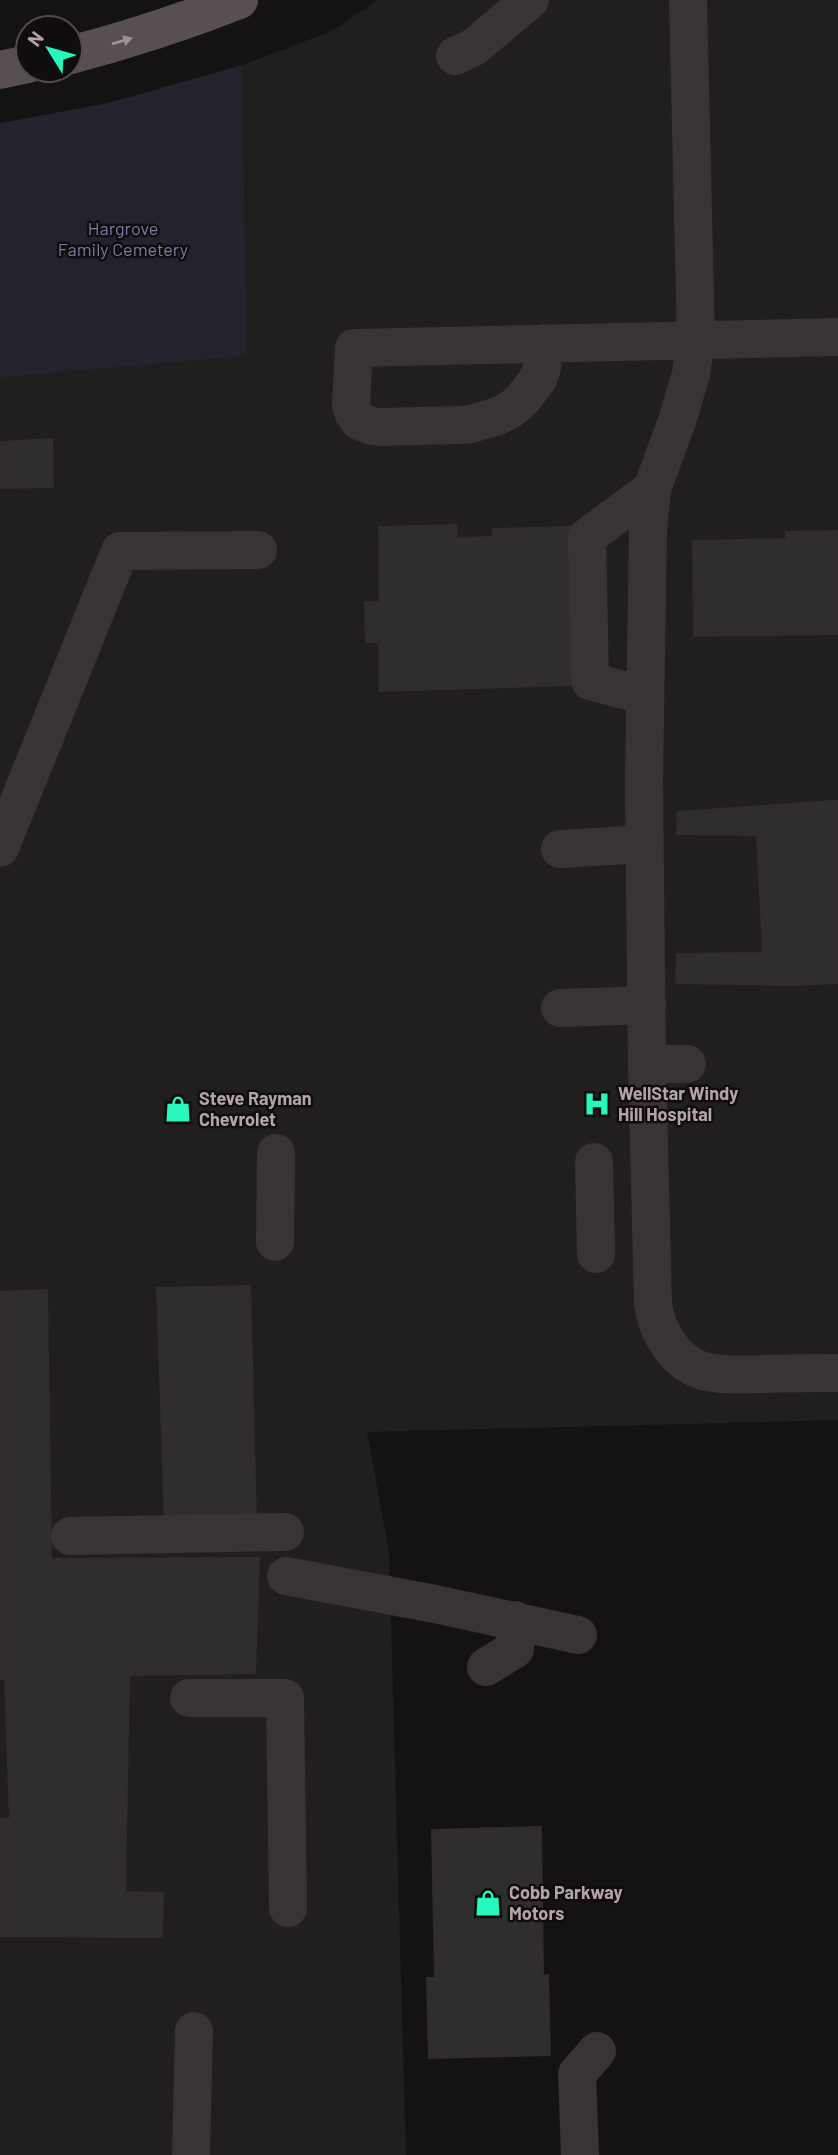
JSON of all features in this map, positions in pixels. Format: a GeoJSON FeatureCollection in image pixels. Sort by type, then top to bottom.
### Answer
{"type":"FeatureCollection","features":[{"type":"Feature","properties":{"kind":"main road"},"geometry":{"type":"LineString","coordinates":[[84,51],[173,25],[239,0]]}},
{"type":"Feature","properties":{"kind":"lane"},"geometry":{"type":"LineString","coordinates":[[688,0],[696,340],[691,374],[652,489],[648,529],[653,708],[645,844],[646,1005],[653,1304],[664,1337],[680,1357],[694,1367],[724,1374],[838,1373]]}},
{"type":"Feature","properties":{"kind":"lane"},"geometry":{"type":"LineString","coordinates":[[455,56],[474,47],[501,43],[524,2]]}},
{"type":"Feature","properties":{"kind":"lane"},"geometry":{"type":"LineString","coordinates":[[544,343],[542,368],[531,390],[510,410],[498,416],[471,424],[380,427],[359,421],[353,412],[351,396],[354,348],[544,343],[696,340],[835,342]]}},
{"type":"Feature","properties":{"kind":"lane"},"geometry":{"type":"LineString","coordinates":[[652,489],[587,537],[590,681],[653,708]]}},
{"type":"Feature","properties":{"kind":"lane"},"geometry":{"type":"LineString","coordinates":[[0,848],[120,551],[258,550]]}},
{"type":"Feature","properties":{"kind":"lane"},"geometry":{"type":"LineString","coordinates":[[560,849],[645,844]]}},
{"type":"Feature","properties":{"kind":"lane"},"geometry":{"type":"LineString","coordinates":[[560,1008],[646,1005]]}},
{"type":"Feature","properties":{"kind":"lane"},"geometry":{"type":"LineString","coordinates":[[647,1064],[687,1064]]}},
{"type":"Feature","properties":{"kind":"lane"},"geometry":{"type":"LineString","coordinates":[[275,1242],[276,1153]]}},
{"type":"Feature","properties":{"kind":"lane"},"geometry":{"type":"LineString","coordinates":[[594,1162],[596,1254]]}},
{"type":"Feature","properties":{"kind":"lane"},"geometry":{"type":"LineString","coordinates":[[70,1536],[285,1532]]}},
{"type":"Feature","properties":{"kind":"lane"},"geometry":{"type":"LineString","coordinates":[[286,1576],[515,1620],[578,1635]]}},
{"type":"Feature","properties":{"kind":"lane"},"geometry":{"type":"LineString","coordinates":[[486,1667],[515,1649],[515,1620]]}},
{"type":"Feature","properties":{"kind":"lane"},"geometry":{"type":"LineString","coordinates":[[189,1698],[285,1698],[288,1908]]}},
{"type":"Feature","properties":{"kind":"lane"},"geometry":{"type":"LineString","coordinates":[[191,2155],[194,2031]]}},
{"type":"Feature","properties":{"kind":"lane"},"geometry":{"type":"LineString","coordinates":[[580,2155],[577,2074],[597,2051]]}},
{"type":"Feature","properties":{"kind":"shaded area"},"geometry":{"type":"Polygon","coordinates":[[[377,0],[838,0],[838,1420],[367,1432],[389,1552],[406,2155],[0,2155],[0,378],[247,356],[242,65],[332,31],[377,0]]]}},
{"type":"Feature","properties":{"kind":"green space","name":"Hargrove Family Cemetery"},"geometry":{"type":"Polygon","coordinates":[[[242,65],[247,356],[0,378],[0,123],[108,103],[242,65]]]}},
{"type":"Feature","properties":{"kind":"building"},"geometry":{"type":"Polygon","coordinates":[[[52,439],[53,487],[0,488],[0,442],[52,439]]]}},
{"type":"Feature","properties":{"kind":"building"},"geometry":{"type":"Polygon","coordinates":[[[456,525],[457,538],[493,537],[493,529],[570,527],[574,685],[380,691],[379,642],[366,642],[365,602],[380,602],[379,527],[456,525]]]}},
{"type":"Feature","properties":{"kind":"building"},"geometry":{"type":"Polygon","coordinates":[[[838,531],[838,634],[694,636],[693,541],[786,539],[786,532],[838,531]]]}},
{"type":"Feature","properties":{"kind":"building"},"geometry":{"type":"Polygon","coordinates":[[[838,801],[838,983],[676,983],[677,954],[763,953],[757,835],[677,834],[678,812],[838,801]]]}},
{"type":"Feature","properties":{"kind":"building"},"geometry":{"type":"Polygon","coordinates":[[[250,1286],[256,1522],[165,1523],[157,1288],[250,1286]]]}},
{"type":"Feature","properties":{"kind":"building"},"geometry":{"type":"Polygon","coordinates":[[[47,1290],[51,1559],[259,1558],[255,1673],[129,1675],[125,1892],[163,1893],[162,1937],[0,1936],[0,1819],[10,1818],[5,1679],[0,1679],[0,1292],[47,1290]]]}},
{"type":"Feature","properties":{"kind":"building","name":"Cobb Parkway Motors"},"geometry":{"type":"Polygon","coordinates":[[[541,1827],[543,1976],[548,1975],[550,2055],[429,2058],[427,1978],[435,1978],[432,1830],[541,1827]]]}},
{"type":"Feature","properties":{"kind":"place","name":"WellStar Windy Hill Hospital"},"geometry":{"type":"Point","coordinates":[597,1104]}},
{"type":"Feature","properties":{"kind":"place","name":"Steve Rayman Chevrolet"},"geometry":{"type":"Point","coordinates":[178,1109]}},
{"type":"Feature","properties":{"kind":"place","name":"Cobb Parkway Motors"},"geometry":{"type":"Point","coordinates":[488,1903]}}]}
